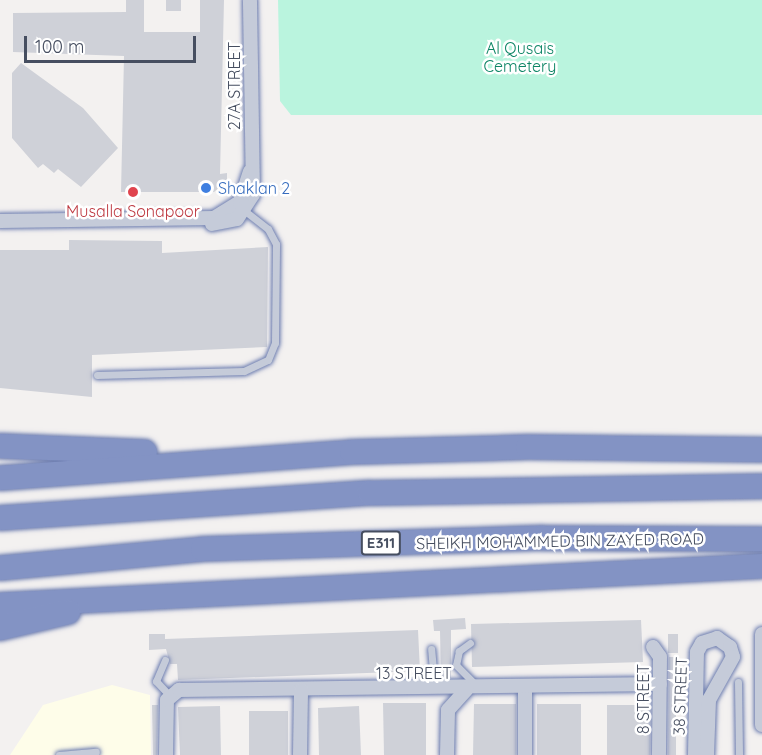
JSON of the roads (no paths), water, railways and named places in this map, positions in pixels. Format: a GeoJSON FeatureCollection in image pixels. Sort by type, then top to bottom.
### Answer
{"type":"FeatureCollection","features":[{"type":"Feature","properties":{"kind":"highway"},"geometry":{"type":"LineString","coordinates":[[0,446],[258,455],[728,447],[762,443]]}},
{"type":"Feature","properties":{"kind":"highway"},"geometry":{"type":"LineString","coordinates":[[728,447],[762,450]]}},
{"type":"Feature","properties":{"kind":"highway"},"geometry":{"type":"LineString","coordinates":[[0,478],[258,455]]}},
{"type":"Feature","properties":{"kind":"highway"},"geometry":{"type":"LineString","coordinates":[[0,518],[359,493],[762,486]]}},
{"type":"Feature","properties":{"kind":"highway","name":"SHEIKH MOHAMMED BIN ZAYED ROAD"},"geometry":{"type":"LineString","coordinates":[[0,568],[204,549],[543,538],[762,539]]}},
{"type":"Feature","properties":{"kind":"highway"},"geometry":{"type":"LineString","coordinates":[[0,605],[119,602],[762,566]]}},
{"type":"Feature","properties":{"kind":"highway"},"geometry":{"type":"LineString","coordinates":[[0,628],[119,602]]}},
{"type":"Feature","properties":{"kind":"street","name":"27A STREET"},"geometry":{"type":"LineString","coordinates":[[0,221],[196,220],[226,224],[246,212],[253,194],[250,172],[250,0]]}},
{"type":"Feature","properties":{"kind":"street","name":"27A STREET"},"geometry":{"type":"LineString","coordinates":[[196,220],[236,207],[250,172]]}},
{"type":"Feature","properties":{"kind":"street"},"geometry":{"type":"LineString","coordinates":[[762,634],[762,724]]}},
{"type":"Feature","properties":{"kind":"street","name":"38 STREET"},"geometry":{"type":"LineString","coordinates":[[695,755],[696,662],[702,643],[723,640],[733,657],[709,700],[707,755]]}},
{"type":"Feature","properties":{"kind":"street","name":"8 STREET"},"geometry":{"type":"LineString","coordinates":[[653,646],[660,657],[659,755]]}},
{"type":"Feature","properties":{"kind":"street"},"geometry":{"type":"LineString","coordinates":[[696,662],[705,672],[726,671]]}},
{"type":"Feature","properties":{"kind":"street","name":"13 STREET"},"geometry":{"type":"LineString","coordinates":[[169,695],[301,690],[429,690],[660,684]]}},
{"type":"Feature","properties":{"kind":"street"},"geometry":{"type":"LineString","coordinates":[[525,688],[525,755]]}},
{"type":"Feature","properties":{"kind":"street"},"geometry":{"type":"LineString","coordinates":[[447,755],[447,720],[452,702],[467,689]]}},
{"type":"Feature","properties":{"kind":"street"},"geometry":{"type":"LineString","coordinates":[[300,755],[301,690]]}},
{"type":"Feature","properties":{"kind":"street"},"geometry":{"type":"LineString","coordinates":[[429,690],[447,720]]}},
{"type":"Feature","properties":{"kind":"street"},"geometry":{"type":"LineString","coordinates":[[166,755],[169,695]]}},
{"type":"Feature","properties":{"kind":"lane"},"geometry":{"type":"LineString","coordinates":[[97,375],[244,371],[268,360],[275,344],[276,244],[268,229],[246,212]]}},
{"type":"Feature","properties":{"kind":"lane"},"geometry":{"type":"LineString","coordinates":[[471,643],[459,651],[458,672],[488,689]]}},
{"type":"Feature","properties":{"kind":"lane"},"geometry":{"type":"LineString","coordinates":[[385,690],[429,676],[435,663],[431,649]]}},
{"type":"Feature","properties":{"kind":"lane"},"geometry":{"type":"LineString","coordinates":[[165,660],[156,681],[169,695]]}},
{"type":"Feature","properties":{"kind":"lane"},"geometry":{"type":"LineString","coordinates":[[738,682],[739,755]]}},
{"type":"Feature","properties":{"kind":"lane"},"geometry":{"type":"LineString","coordinates":[[59,755],[96,752]]}},
{"type":"Feature","properties":{"kind":"place","name":"Shaklan 2"},"geometry":{"type":"Point","coordinates":[206,188]}},
{"type":"Feature","properties":{"kind":"place","name":"Musalla Sonapoor"},"geometry":{"type":"Point","coordinates":[133,192]}},
{"type":"Feature","properties":{"kind":"park label","name":"Al Qusais Cemetery"},"geometry":{"type":"Point","coordinates":[520,57]}}]}
